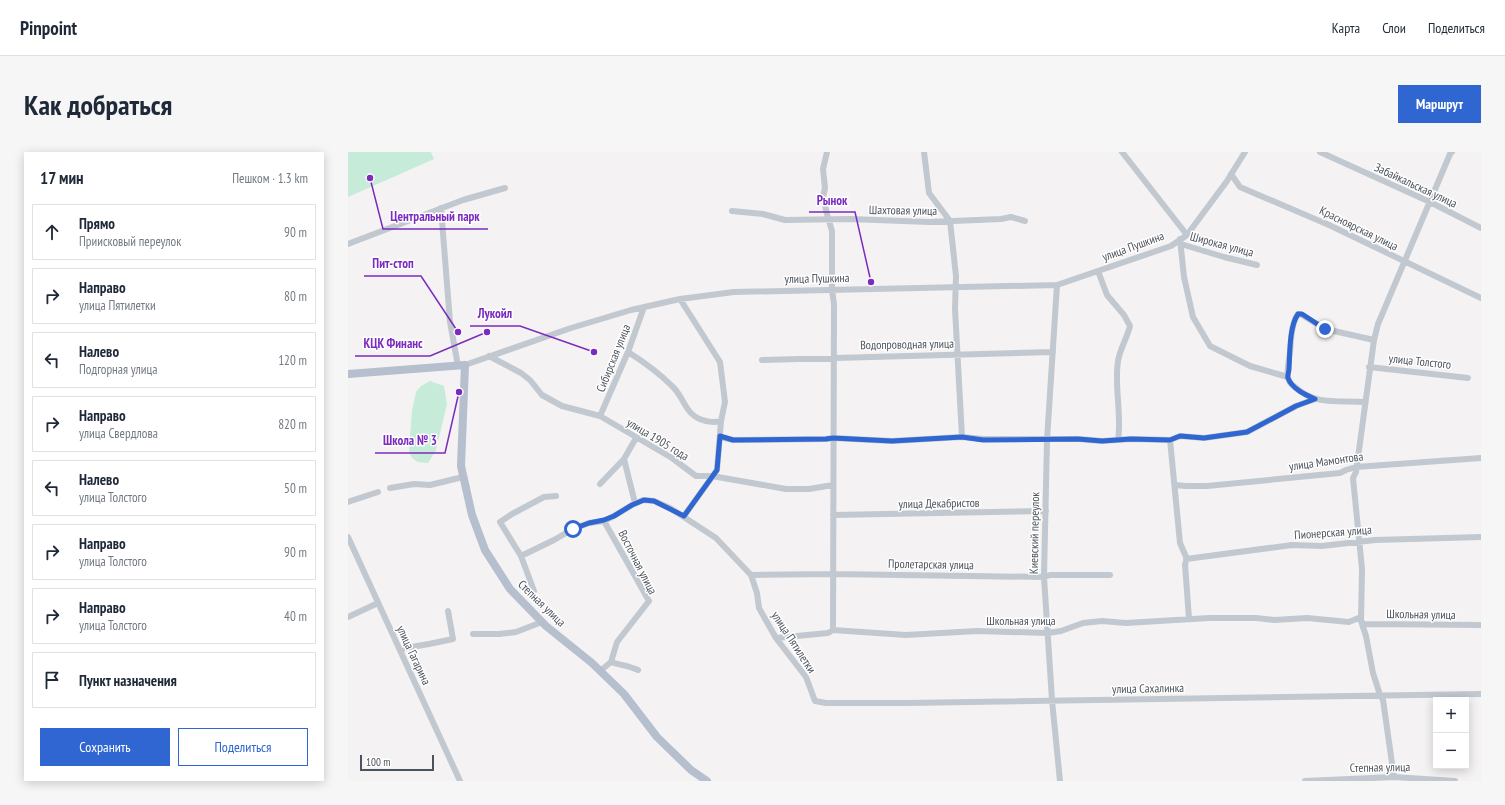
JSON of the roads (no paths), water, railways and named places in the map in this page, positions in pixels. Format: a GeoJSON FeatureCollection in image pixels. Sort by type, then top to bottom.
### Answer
{"type":"FeatureCollection","features":[{"type":"Feature","properties":{"kind":"main road","name":"улица Пушкина"},"geometry":{"type":"LineString","coordinates":[[348,374],[462,365]]}},
{"type":"Feature","properties":{"kind":"main road","name":"Степная улица"},"geometry":{"type":"LineString","coordinates":[[462,365],[465,400],[461,442],[461,466],[472,515],[485,550],[510,589],[542,622],[600,671],[624,694],[657,737],[691,770],[707,781]]}},
{"type":"Feature","properties":{"kind":"street"},"geometry":{"type":"LineString","coordinates":[[827,152],[823,169],[825,188],[823,197],[832,231],[832,290],[834,304],[833,630]]}},
{"type":"Feature","properties":{"kind":"street"},"geometry":{"type":"LineString","coordinates":[[924,152],[929,193],[950,221],[956,276],[955,309],[959,390],[962,415],[962,437]]}},
{"type":"Feature","properties":{"kind":"street"},"geometry":{"type":"LineString","coordinates":[[1122,152],[1187,234]]}},
{"type":"Feature","properties":{"kind":"street","name":"улица Пушкина"},"geometry":{"type":"LineString","coordinates":[[462,365],[571,328],[644,307],[680,299],[734,292],[1057,285],[1171,246],[1180,241],[1187,234],[1231,174],[1245,152]]}},
{"type":"Feature","properties":{"kind":"street","name":"Забайкальская улица"},"geometry":{"type":"LineString","coordinates":[[1320,152],[1430,202],[1481,228]]}},
{"type":"Feature","properties":{"kind":"street"},"geometry":{"type":"LineString","coordinates":[[1394,777],[1382,700],[1373,673],[1361,619],[1362,569],[1353,478],[1356,467],[1369,367],[1378,324],[1452,152]]}},
{"type":"Feature","properties":{"kind":"street","name":"Красноярская улица"},"geometry":{"type":"LineString","coordinates":[[1231,174],[1240,187],[1329,225],[1481,298]]}},
{"type":"Feature","properties":{"kind":"street"},"geometry":{"type":"LineString","coordinates":[[348,244],[463,200],[505,188]]}},
{"type":"Feature","properties":{"kind":"street"},"geometry":{"type":"LineString","coordinates":[[441,208],[450,322],[462,365]]}},
{"type":"Feature","properties":{"kind":"street","name":"Шахтовая улица"},"geometry":{"type":"LineString","coordinates":[[732,210],[763,214],[786,220],[929,222],[1001,220],[1010,217],[1025,221]]}},
{"type":"Feature","properties":{"kind":"street","name":"Широкая улица"},"geometry":{"type":"LineString","coordinates":[[1258,265],[1224,257],[1180,241],[1184,276],[1193,317],[1210,346],[1250,366],[1288,378]]}},
{"type":"Feature","properties":{"kind":"street"},"geometry":{"type":"LineString","coordinates":[[1098,271],[1107,295],[1124,315],[1130,326],[1118,360],[1118,440]]}},
{"type":"Feature","properties":{"kind":"street","name":"Киевский переулок"},"geometry":{"type":"LineString","coordinates":[[1057,285],[1047,440],[1044,577],[1052,700],[1060,781]]}},
{"type":"Feature","properties":{"kind":"street"},"geometry":{"type":"LineString","coordinates":[[680,299],[720,362],[725,402],[721,421],[717,470],[684,516]]}},
{"type":"Feature","properties":{"kind":"street","name":"Сибирская улица"},"geometry":{"type":"LineString","coordinates":[[600,416],[628,352],[644,307]]}},
{"type":"Feature","properties":{"kind":"street"},"geometry":{"type":"LineString","coordinates":[[1365,402],[1327,402],[1315,399],[1300,392],[1291,384],[1288,378],[1290,342],[1298,314],[1302,314],[1325,329],[1374,340]]}},
{"type":"Feature","properties":{"kind":"street"},"geometry":{"type":"LineString","coordinates":[[628,352],[644,362],[674,387],[688,410],[698,419],[716,423],[721,421]]}},
{"type":"Feature","properties":{"kind":"street","name":"Водопроводная улица"},"geometry":{"type":"LineString","coordinates":[[762,360],[1053,352]]}},
{"type":"Feature","properties":{"kind":"street","name":"улица 1905 года"},"geometry":{"type":"LineString","coordinates":[[489,356],[530,380],[542,395],[562,406],[600,416],[672,458],[696,476],[712,476],[786,489],[809,489],[833,485]]}},
{"type":"Feature","properties":{"kind":"street","name":"улица Толстого"},"geometry":{"type":"LineString","coordinates":[[1369,367],[1468,378]]}},
{"type":"Feature","properties":{"kind":"street"},"geometry":{"type":"LineString","coordinates":[[720,436],[733,440],[833,438],[892,441],[962,437],[983,440],[1170,440],[1180,436],[1204,438],[1247,432],[1296,406],[1315,399]]}},
{"type":"Feature","properties":{"kind":"street"},"geometry":{"type":"LineString","coordinates":[[600,484],[624,458],[636,438]]}},
{"type":"Feature","properties":{"kind":"street"},"geometry":{"type":"LineString","coordinates":[[1170,440],[1180,543],[1186,558],[1185,564],[1189,619]]}},
{"type":"Feature","properties":{"kind":"street"},"geometry":{"type":"LineString","coordinates":[[521,556],[573,529],[614,516],[633,504],[624,458]]}},
{"type":"Feature","properties":{"kind":"street","name":"улица Мамонтова"},"geometry":{"type":"LineString","coordinates":[[1175,485],[1207,486],[1340,473],[1356,467],[1481,458]]}},
{"type":"Feature","properties":{"kind":"street"},"geometry":{"type":"LineString","coordinates":[[390,488],[414,484],[430,485],[464,477]]}},
{"type":"Feature","properties":{"kind":"street"},"geometry":{"type":"LineString","coordinates":[[348,502],[378,492]]}},
{"type":"Feature","properties":{"kind":"street"},"geometry":{"type":"LineString","coordinates":[[534,591],[521,556],[500,522],[544,497],[556,496]]}},
{"type":"Feature","properties":{"kind":"street","name":"улица Пятилетки"},"geometry":{"type":"LineString","coordinates":[[633,504],[644,500],[654,501],[684,516],[716,538],[751,575],[757,593],[759,608],[776,638],[806,677],[815,701]]}},
{"type":"Feature","properties":{"kind":"street","name":"улица Декабристов"},"geometry":{"type":"LineString","coordinates":[[833,515],[1046,511]]}},
{"type":"Feature","properties":{"kind":"street","name":"Восточная улица"},"geometry":{"type":"LineString","coordinates":[[604,520],[648,601],[617,642],[611,662]]}},
{"type":"Feature","properties":{"kind":"street","name":"улица Гагарина"},"geometry":{"type":"LineString","coordinates":[[348,537],[460,781]]}},
{"type":"Feature","properties":{"kind":"street","name":"Пионерская улица"},"geometry":{"type":"LineString","coordinates":[[1186,558],[1292,545],[1322,546],[1375,540],[1481,537]]}},
{"type":"Feature","properties":{"kind":"street","name":"Пролетарская улица"},"geometry":{"type":"LineString","coordinates":[[751,575],[833,574],[1044,577],[1050,575],[1110,575]]}},
{"type":"Feature","properties":{"kind":"street"},"geometry":{"type":"LineString","coordinates":[[348,617],[378,603]]}},
{"type":"Feature","properties":{"kind":"street"},"geometry":{"type":"LineString","coordinates":[[400,649],[453,638],[448,611]]}},
{"type":"Feature","properties":{"kind":"street","name":"Школьная улица"},"geometry":{"type":"LineString","coordinates":[[776,638],[828,633],[833,630],[906,635],[977,631],[1048,633],[1061,631],[1084,623],[1102,621],[1126,623],[1189,619],[1256,618],[1274,620],[1308,618],[1349,622],[1361,619],[1364,624],[1481,625]]}},
{"type":"Feature","properties":{"kind":"street"},"geometry":{"type":"LineString","coordinates":[[473,634],[499,634],[516,632],[542,622]]}},
{"type":"Feature","properties":{"kind":"street"},"geometry":{"type":"LineString","coordinates":[[600,671],[611,662],[630,666],[638,670]]}},
{"type":"Feature","properties":{"kind":"street","name":"улица Сахалинка"},"geometry":{"type":"LineString","coordinates":[[815,701],[826,703],[907,703],[1481,694]]}},
{"type":"Feature","properties":{"kind":"street","name":"Степная улица"},"geometry":{"type":"LineString","coordinates":[[1306,781],[1394,777],[1455,781]]}},
{"type":"Feature","properties":{"kind":"place","name":"Центральный парк"},"geometry":{"type":"Point","coordinates":[370,178]}},
{"type":"Feature","properties":{"kind":"place","name":"Рынок"},"geometry":{"type":"Point","coordinates":[871,282]}},
{"type":"Feature","properties":{"kind":"place","name":"Пит-стоп"},"geometry":{"type":"Point","coordinates":[458,332]}},
{"type":"Feature","properties":{"kind":"place","name":"КЦК Финанс"},"geometry":{"type":"Point","coordinates":[487,332]}},
{"type":"Feature","properties":{"kind":"place","name":"Лукойл"},"geometry":{"type":"Point","coordinates":[594,352]}},
{"type":"Feature","properties":{"kind":"place","name":"Школа № 3"},"geometry":{"type":"Point","coordinates":[459,392]}}]}
